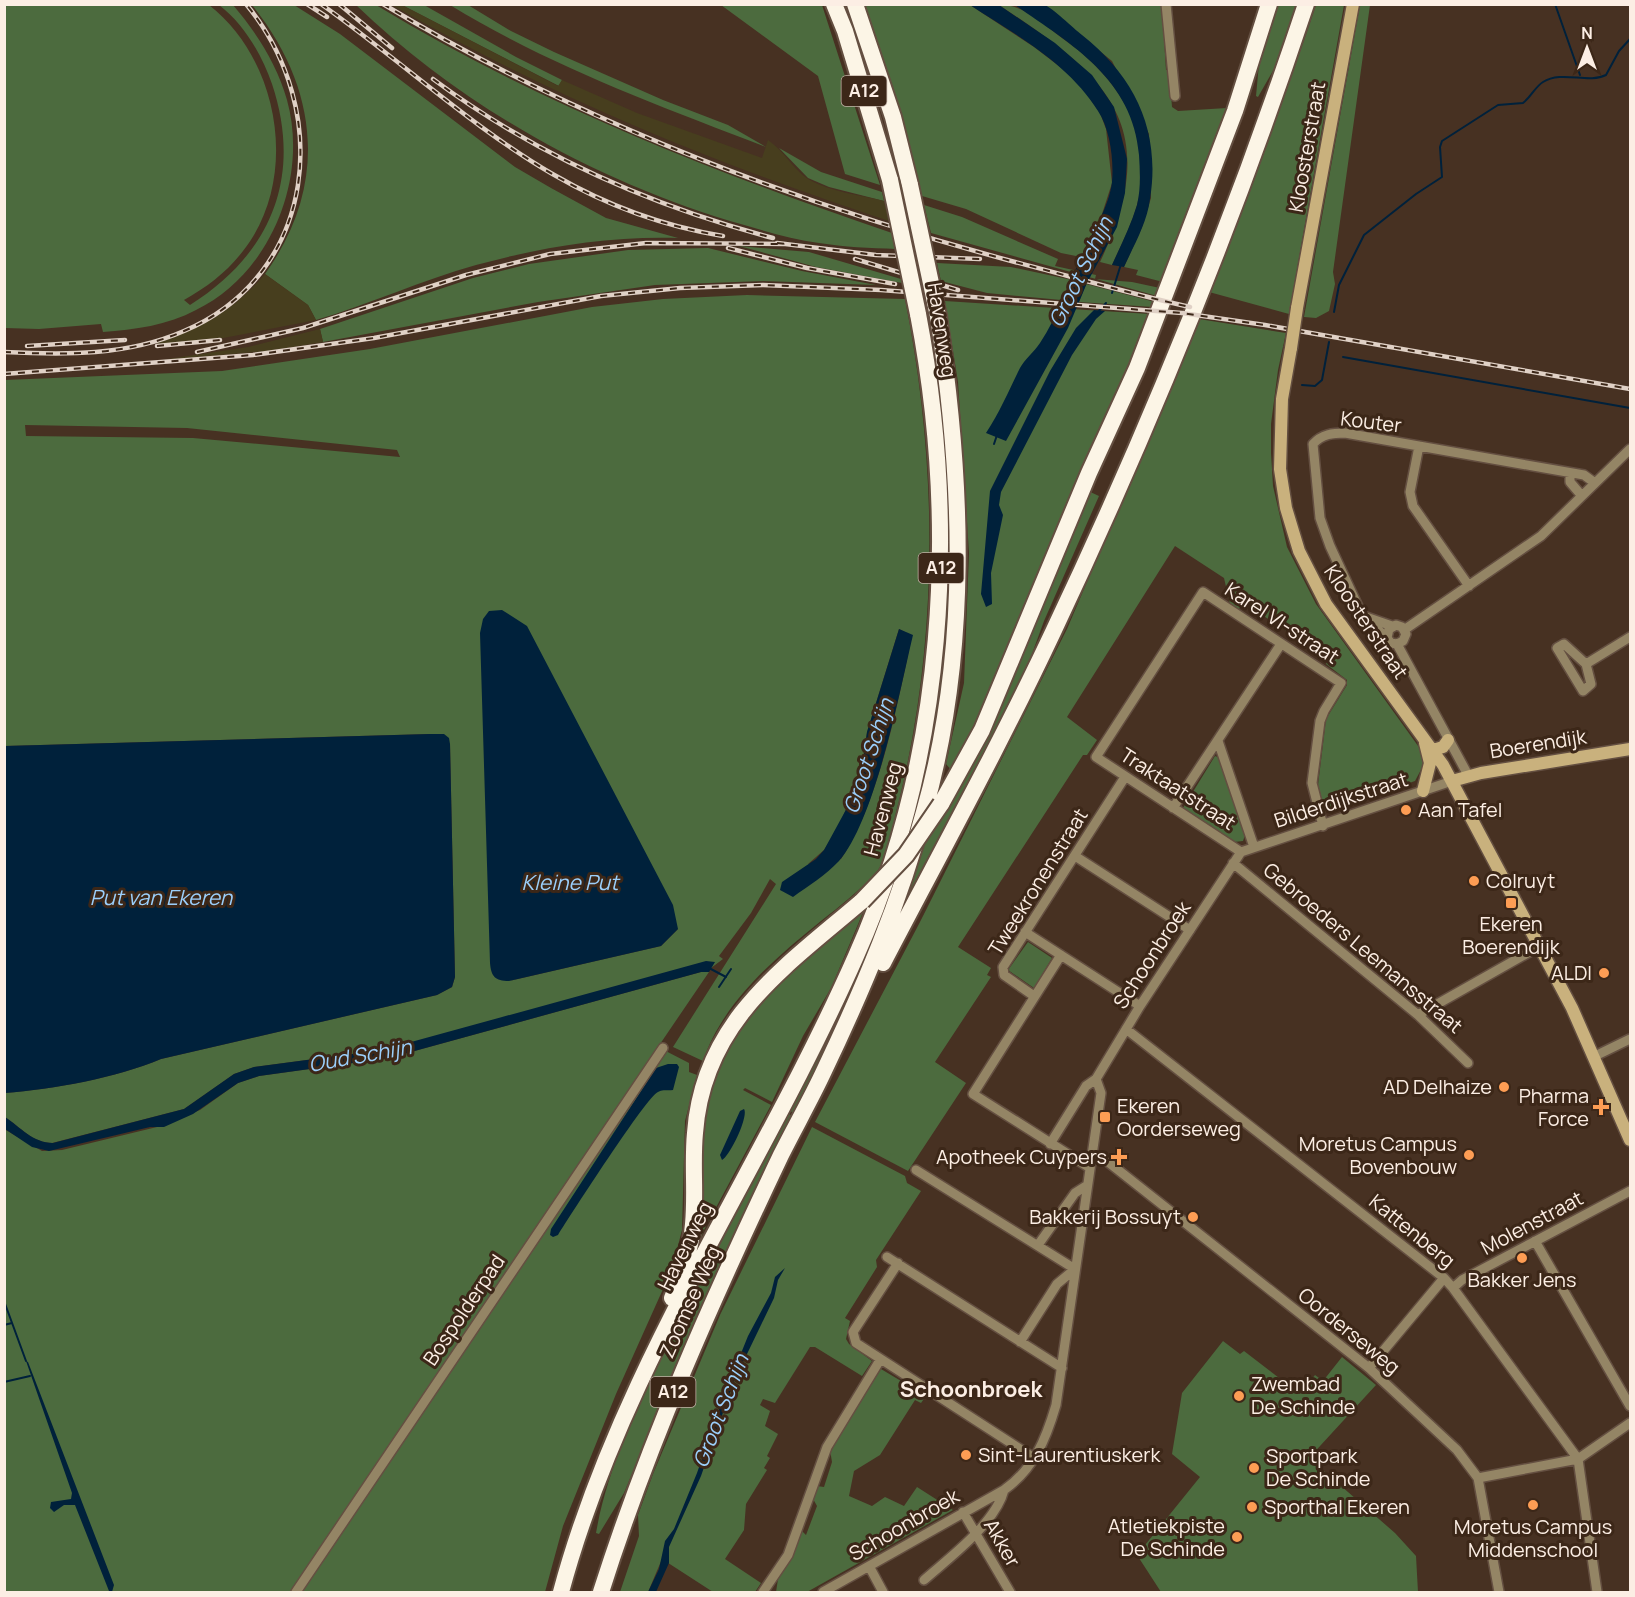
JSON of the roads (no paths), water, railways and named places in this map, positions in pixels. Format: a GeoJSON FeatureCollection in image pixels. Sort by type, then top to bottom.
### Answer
{"type":"FeatureCollection","features":[{"type":"Feature","properties":{"kind":"highway","name":"Havenweg"},"geometry":{"type":"LineString","coordinates":[[634,1400],[717,1229],[812,1048],[849,972],[874,912],[909,803],[929,700],[941,571],[936,446],[918,314],[890,180],[849,43],[834,4]]}},
{"type":"Feature","properties":{"kind":"highway","name":"Havenweg"},"geometry":{"type":"LineString","coordinates":[[824,1072],[873,963],[900,893],[925,811],[944,721],[957,605],[958,531],[951,413],[938,316],[893,117],[855,4]]}},
{"type":"Feature","properties":{"kind":"highway"},"geometry":{"type":"LineString","coordinates":[[634,1400],[686,1261],[693,1224],[693,1150],[697,1111],[709,1071],[731,1027],[764,985],[862,901],[906,855],[941,804],[982,730],[1089,473],[1137,368],[1235,111],[1269,4]]}},
{"type":"Feature","properties":{"kind":"highway"},"geometry":{"type":"LineString","coordinates":[[824,1072],[843,1043],[964,812],[1055,629],[1118,492],[1217,252],[1306,4]]}},
{"type":"Feature","properties":{"kind":"highway","name":"Zoomse Weg"},"geometry":{"type":"LineString","coordinates":[[601,1593],[639,1477],[675,1387],[783,1150],[824,1072]]}},
{"type":"Feature","properties":{"kind":"highway","name":"A12"},"geometry":{"type":"LineString","coordinates":[[561,1593],[594,1489],[634,1400]]}},
{"type":"Feature","properties":{"kind":"main road","name":"Kloosterstraat"},"geometry":{"type":"LineString","coordinates":[[1353,4],[1282,399],[1280,448],[1282,489],[1291,530],[1308,572],[1326,604],[1433,750],[1452,781],[1540,946],[1595,1056],[1630,1135]]}},
{"type":"Feature","properties":{"kind":"main road"},"geometry":{"type":"LineString","coordinates":[[1423,736],[1430,764],[1423,791]]}},
{"type":"Feature","properties":{"kind":"main road"},"geometry":{"type":"LineString","coordinates":[[1433,750],[1443,747],[1448,740]]}},
{"type":"Feature","properties":{"kind":"main road","name":"Boerendijk"},"geometry":{"type":"LineString","coordinates":[[1452,781],[1468,776],[1630,748]]}},
{"type":"Feature","properties":{"kind":"street"},"geometry":{"type":"LineString","coordinates":[[1166,4],[1175,96]]}},
{"type":"Feature","properties":{"kind":"street","name":"Kouter"},"geometry":{"type":"LineString","coordinates":[[1387,638],[1362,615],[1320,518],[1313,444],[1318,438],[1345,433],[1584,475],[1595,483]]}},
{"type":"Feature","properties":{"kind":"street"},"geometry":{"type":"LineString","coordinates":[[1419,446],[1410,492],[1413,506],[1469,586]]}},
{"type":"Feature","properties":{"kind":"street"},"geometry":{"type":"LineString","coordinates":[[1404,630],[1541,536],[1630,449]]}},
{"type":"Feature","properties":{"kind":"street"},"geometry":{"type":"LineString","coordinates":[[1570,473],[1570,482],[1582,496]]}},
{"type":"Feature","properties":{"kind":"street","name":"Karel VI-straat"},"geometry":{"type":"LineString","coordinates":[[1096,757],[1203,592],[1341,683],[1320,721],[1312,783],[1323,826]]}},
{"type":"Feature","properties":{"kind":"street"},"geometry":{"type":"LineString","coordinates":[[1362,615],[1392,626],[1399,626],[1404,630],[1405,639],[1397,644],[1391,643],[1387,638],[1392,626]]}},
{"type":"Feature","properties":{"kind":"street"},"geometry":{"type":"LineString","coordinates":[[1586,664],[1630,637]]}},
{"type":"Feature","properties":{"kind":"street"},"geometry":{"type":"LineString","coordinates":[[1173,808],[1281,644]]}},
{"type":"Feature","properties":{"kind":"street"},"geometry":{"type":"LineString","coordinates":[[1397,644],[1468,776]]}},
{"type":"Feature","properties":{"kind":"street"},"geometry":{"type":"LineString","coordinates":[[1564,644],[1586,664],[1591,684],[1583,691],[1557,648],[1564,644]]}},
{"type":"Feature","properties":{"kind":"street"},"geometry":{"type":"LineString","coordinates":[[1218,741],[1254,847]]}},
{"type":"Feature","properties":{"kind":"street","name":"Traktaatstraat"},"geometry":{"type":"LineString","coordinates":[[1096,757],[1241,852]]}},
{"type":"Feature","properties":{"kind":"street","name":"Tweekronenstraat"},"geometry":{"type":"LineString","coordinates":[[1034,996],[1002,972],[1004,964],[1125,777]]}},
{"type":"Feature","properties":{"kind":"street","name":"Bilderdijkstraat"},"geometry":{"type":"LineString","coordinates":[[1241,852],[1452,781]]}},
{"type":"Feature","properties":{"kind":"street","name":"Schoonbroek"},"geometry":{"type":"LineString","coordinates":[[1050,1144],[1086,1086],[1096,1079],[1140,1006],[1241,852]]}},
{"type":"Feature","properties":{"kind":"street"},"geometry":{"type":"LineString","coordinates":[[1076,855],[1190,930]]}},
{"type":"Feature","properties":{"kind":"street","name":"Gebroeders Leemansstraat"},"geometry":{"type":"LineString","coordinates":[[1233,863],[1418,1015],[1468,1063]]}},
{"type":"Feature","properties":{"kind":"street"},"geometry":{"type":"LineString","coordinates":[[1025,932],[1140,1006]]}},
{"type":"Feature","properties":{"kind":"street"},"geometry":{"type":"LineString","coordinates":[[1418,1015],[1540,946]]}},
{"type":"Feature","properties":{"kind":"street"},"geometry":{"type":"LineString","coordinates":[[1061,956],[973,1094],[1090,1168]]}},
{"type":"Feature","properties":{"kind":"street","name":"Kattenberg"},"geometry":{"type":"LineString","coordinates":[[1126,1029],[1444,1278],[1578,1459]]}},
{"type":"Feature","properties":{"kind":"street"},"geometry":{"type":"LineString","coordinates":[[1595,1056],[1630,1040]]}},
{"type":"Feature","properties":{"kind":"street","name":"Bospolderpad"},"geometry":{"type":"LineString","coordinates":[[296,1593],[663,1048]]}},
{"type":"Feature","properties":{"kind":"street","name":"Schoonbroek"},"geometry":{"type":"LineString","coordinates":[[823,1593],[1004,1490],[1026,1473],[1047,1436],[1056,1405],[1062,1368],[1086,1185],[1101,1093],[1096,1079]]}},
{"type":"Feature","properties":{"kind":"street","name":"Oorderseweg"},"geometry":{"type":"LineString","coordinates":[[1092,1155],[1103,1158],[1369,1368],[1457,1449],[1478,1478],[1499,1593]]}},
{"type":"Feature","properties":{"kind":"street"},"geometry":{"type":"LineString","coordinates":[[916,1170],[1075,1269],[1058,1284],[1020,1342]]}},
{"type":"Feature","properties":{"kind":"street"},"geometry":{"type":"LineString","coordinates":[[1038,1245],[1075,1193],[1086,1185]]}},
{"type":"Feature","properties":{"kind":"street","name":"Molenstraat"},"geometry":{"type":"LineString","coordinates":[[1453,1288],[1462,1280],[1630,1191]]}},
{"type":"Feature","properties":{"kind":"street"},"geometry":{"type":"LineString","coordinates":[[1535,1241],[1630,1406]]}},
{"type":"Feature","properties":{"kind":"street"},"geometry":{"type":"LineString","coordinates":[[887,1257],[1062,1368]]}},
{"type":"Feature","properties":{"kind":"street"},"geometry":{"type":"LineString","coordinates":[[898,1263],[853,1332],[856,1343],[1034,1458]]}},
{"type":"Feature","properties":{"kind":"street"},"geometry":{"type":"LineString","coordinates":[[1369,1368],[1444,1278]]}},
{"type":"Feature","properties":{"kind":"street"},"geometry":{"type":"LineString","coordinates":[[763,1593],[788,1555],[827,1447],[880,1360]]}},
{"type":"Feature","properties":{"kind":"street"},"geometry":{"type":"LineString","coordinates":[[1478,1478],[1578,1459],[1630,1423]]}},
{"type":"Feature","properties":{"kind":"street"},"geometry":{"type":"LineString","coordinates":[[1578,1459],[1597,1593]]}},
{"type":"Feature","properties":{"kind":"street","name":"Schoonbroek"},"geometry":{"type":"LineString","coordinates":[[924,1580],[974,1533],[1000,1503],[1004,1490]]}},
{"type":"Feature","properties":{"kind":"street","name":"Akker"},"geometry":{"type":"LineString","coordinates":[[963,1512],[1010,1593]]}},
{"type":"Feature","properties":{"kind":"street"},"geometry":{"type":"LineString","coordinates":[[868,1566],[883,1593]]}},
{"type":"Feature","properties":{"kind":"water"},"geometry":{"type":"Polygon","coordinates":[[[1043,4],[1057,14],[1101,51],[1130,87],[1140,107],[1151,151],[1150,199],[1143,225],[1124,267],[1112,265],[1135,212],[1140,180],[1139,155],[1134,128],[1125,105],[1112,84],[1096,66],[1057,34],[1015,5],[1043,4]]]}},
{"type":"Feature","properties":{"kind":"water"},"geometry":{"type":"Polygon","coordinates":[[[970,5],[999,5],[1055,43],[1092,75],[1114,107],[1127,159],[1125,193],[1117,227],[1087,283],[1068,328],[1006,441],[986,433],[1020,368],[1040,343],[1052,322],[1100,219],[1108,201],[1112,182],[1112,155],[1102,118],[1072,78],[1040,51],[970,5]]]}},
{"type":"Feature","properties":{"kind":"water"},"geometry":{"type":"Polygon","coordinates":[[[1094,310],[1105,311],[1096,319],[1072,355],[1001,492],[999,505],[1003,515],[991,573],[992,604],[986,607],[981,594],[990,491],[1050,371],[1076,328],[1094,310]]]}},
{"type":"Feature","properties":{"kind":"water","name":"Kleine Put"},"geometry":{"type":"Polygon","coordinates":[[[502,610],[527,626],[673,905],[678,929],[661,946],[509,981],[497,979],[491,971],[480,633],[483,619],[489,611],[502,610]]]}},
{"type":"Feature","properties":{"kind":"water"},"geometry":{"type":"Polygon","coordinates":[[[899,629],[913,635],[885,753],[864,816],[852,842],[839,861],[823,876],[793,897],[780,890],[782,882],[816,859],[824,850],[848,806],[861,774],[867,732],[899,629]]]}},
{"type":"Feature","properties":{"kind":"water","name":"Put van Ekeren"},"geometry":{"type":"Polygon","coordinates":[[[444,734],[449,738],[450,744],[455,977],[452,987],[437,995],[161,1059],[105,1077],[44,1089],[5,1093],[5,746],[444,734]]]}},
{"type":"Feature","properties":{"kind":"water"},"geometry":{"type":"Polygon","coordinates":[[[706,961],[715,962],[709,972],[701,972],[389,1058],[259,1076],[238,1083],[193,1114],[164,1127],[150,1127],[49,1151],[32,1147],[5,1129],[5,1117],[27,1134],[53,1143],[184,1109],[234,1074],[254,1067],[382,1050],[706,961]]]}},
{"type":"Feature","properties":{"kind":"water"},"geometry":{"type":"Polygon","coordinates":[[[677,1064],[679,1067],[673,1090],[658,1092],[639,1113],[558,1235],[553,1237],[550,1235],[551,1229],[656,1068],[677,1064]]]}},
{"type":"Feature","properties":{"kind":"water"},"geometry":{"type":"Polygon","coordinates":[[[744,1109],[744,1119],[738,1136],[722,1160],[720,1155],[740,1111],[744,1109]]]}},
{"type":"Feature","properties":{"kind":"water"},"geometry":{"type":"Polygon","coordinates":[[[785,1268],[778,1280],[774,1298],[734,1381],[701,1476],[669,1547],[669,1563],[656,1592],[648,1592],[659,1569],[665,1541],[674,1529],[697,1473],[748,1336],[771,1293],[775,1277],[785,1268]]]}},
{"type":"Feature","properties":{"kind":"water"},"geometry":{"type":"Polygon","coordinates":[[[26,1361],[114,1585],[112,1592],[109,1591],[75,1505],[64,1505],[54,1512],[50,1508],[51,1502],[71,1499],[72,1493],[26,1361]]]}},
{"type":"Feature","properties":{"kind":"waterway"},"geometry":{"type":"LineString","coordinates":[[1555,4],[1580,75]]}},
{"type":"Feature","properties":{"kind":"waterway"},"geometry":{"type":"LineString","coordinates":[[1334,312],[1339,285],[1364,235],[1416,194],[1442,177],[1440,147],[1442,141],[1498,105],[1523,103],[1540,84],[1550,79],[1558,77],[1591,78],[1606,75],[1619,51],[1630,39]]}},
{"type":"Feature","properties":{"kind":"waterway"},"geometry":{"type":"LineString","coordinates":[[1112,293],[1121,264]]}},
{"type":"Feature","properties":{"kind":"waterway"},"geometry":{"type":"LineString","coordinates":[[1098,312],[1106,303]]}},
{"type":"Feature","properties":{"kind":"waterway"},"geometry":{"type":"LineString","coordinates":[[1302,385],[1315,386],[1322,380],[1329,342]]}},
{"type":"Feature","properties":{"kind":"waterway"},"geometry":{"type":"LineString","coordinates":[[1343,357],[1630,408]]}},
{"type":"Feature","properties":{"kind":"waterway","name":"Groot Schijn"},"geometry":{"type":"LineString","coordinates":[[994,444],[997,435]]}},
{"type":"Feature","properties":{"kind":"waterway","name":"Oud Schijn"},"geometry":{"type":"LineString","coordinates":[[709,968],[726,977]]}},
{"type":"Feature","properties":{"kind":"waterway","name":"Oud Schijn"},"geometry":{"type":"LineString","coordinates":[[719,987],[731,969]]}},
{"type":"Feature","properties":{"kind":"waterway"},"geometry":{"type":"LineString","coordinates":[[4,1301],[26,1361]]}},
{"type":"Feature","properties":{"kind":"waterway"},"geometry":{"type":"LineString","coordinates":[[4,1325],[12,1323]]}},
{"type":"Feature","properties":{"kind":"waterway"},"geometry":{"type":"LineString","coordinates":[[4,1382],[30,1376]]}},
{"type":"Feature","properties":{"kind":"railway"},"geometry":{"type":"LineString","coordinates":[[4,352],[50,354],[96,352],[162,339],[184,331],[229,305],[262,271],[285,230],[298,186],[300,139],[292,91],[274,46],[246,4]]}},
{"type":"Feature","properties":{"kind":"railway"},"geometry":{"type":"LineString","coordinates":[[307,4],[327,17]]}},
{"type":"Feature","properties":{"kind":"railway"},"geometry":{"type":"LineString","coordinates":[[321,4],[462,113],[508,146],[556,176],[606,202],[662,222],[723,236]]}},
{"type":"Feature","properties":{"kind":"railway"},"geometry":{"type":"LineString","coordinates":[[339,4],[392,48]]}},
{"type":"Feature","properties":{"kind":"railway"},"geometry":{"type":"LineString","coordinates":[[383,4],[457,47],[533,86],[611,122],[770,186],[932,239],[1190,307]]}},
{"type":"Feature","properties":{"kind":"railway"},"geometry":{"type":"LineString","coordinates":[[433,79],[512,131],[595,175],[683,210],[773,238]]}},
{"type":"Feature","properties":{"kind":"railway"},"geometry":{"type":"LineString","coordinates":[[197,352],[303,328],[466,275],[550,254],[646,243],[785,244]]}},
{"type":"Feature","properties":{"kind":"railway"},"geometry":{"type":"LineString","coordinates":[[777,243],[876,255],[980,259]]}},
{"type":"Feature","properties":{"kind":"railway"},"geometry":{"type":"LineString","coordinates":[[728,248],[807,268],[895,284]]}},
{"type":"Feature","properties":{"kind":"railway"},"geometry":{"type":"LineString","coordinates":[[855,259],[958,290]]}},
{"type":"Feature","properties":{"kind":"railway"},"geometry":{"type":"LineString","coordinates":[[4,374],[253,355],[374,338],[601,296],[680,288],[763,285],[881,290],[1182,313],[1265,325],[1630,389]]}},
{"type":"Feature","properties":{"kind":"railway"},"geometry":{"type":"LineString","coordinates":[[27,346],[125,340]]}},
{"type":"Feature","properties":{"kind":"railway"},"geometry":{"type":"LineString","coordinates":[[157,346],[220,340]]}},
{"type":"Feature","properties":{"kind":"place","name":"Aan Tafel"},"geometry":{"type":"Point","coordinates":[1406,810]}},
{"type":"Feature","properties":{"kind":"place","name":"Colruyt"},"geometry":{"type":"Point","coordinates":[1474,881]}},
{"type":"Feature","properties":{"kind":"place","name":"Ekeren Boerendijk"},"geometry":{"type":"Point","coordinates":[1511,903]}},
{"type":"Feature","properties":{"kind":"place","name":"ALDI"},"geometry":{"type":"Point","coordinates":[1604,973]}},
{"type":"Feature","properties":{"kind":"place","name":"AD Delhaize"},"geometry":{"type":"Point","coordinates":[1504,1087]}},
{"type":"Feature","properties":{"kind":"place","name":"Pharma Force"},"geometry":{"type":"Point","coordinates":[1601,1107]}},
{"type":"Feature","properties":{"kind":"place","name":"Ekeren Oorderseweg"},"geometry":{"type":"Point","coordinates":[1105,1117]}},
{"type":"Feature","properties":{"kind":"place","name":"Moretus Campus Bovenbouw"},"geometry":{"type":"Point","coordinates":[1469,1155]}},
{"type":"Feature","properties":{"kind":"place","name":"Apotheek Cuypers"},"geometry":{"type":"Point","coordinates":[1119,1157]}},
{"type":"Feature","properties":{"kind":"place","name":"Bakkerij Bossuyt"},"geometry":{"type":"Point","coordinates":[1193,1217]}},
{"type":"Feature","properties":{"kind":"place","name":"Bakker Jens"},"geometry":{"type":"Point","coordinates":[1522,1258]}},
{"type":"Feature","properties":{"kind":"place","name":"Zwembad De Schinde"},"geometry":{"type":"Point","coordinates":[1239,1396]}},
{"type":"Feature","properties":{"kind":"place","name":"Sint-Laurentiuskerk"},"geometry":{"type":"Point","coordinates":[966,1455]}},
{"type":"Feature","properties":{"kind":"place","name":"Sportpark De Schinde"},"geometry":{"type":"Point","coordinates":[1254,1468]}},
{"type":"Feature","properties":{"kind":"place","name":"Moretus Campus Middenschool"},"geometry":{"type":"Point","coordinates":[1533,1505]}},
{"type":"Feature","properties":{"kind":"place","name":"Sporthal Ekeren"},"geometry":{"type":"Point","coordinates":[1252,1507]}},
{"type":"Feature","properties":{"kind":"place","name":"Atletiekpiste De Schinde"},"geometry":{"type":"Point","coordinates":[1237,1537]}},
{"type":"Feature","properties":{"kind":"district","name":"Schoonbroek"},"geometry":{"type":"Point","coordinates":[971,1389]}}]}
